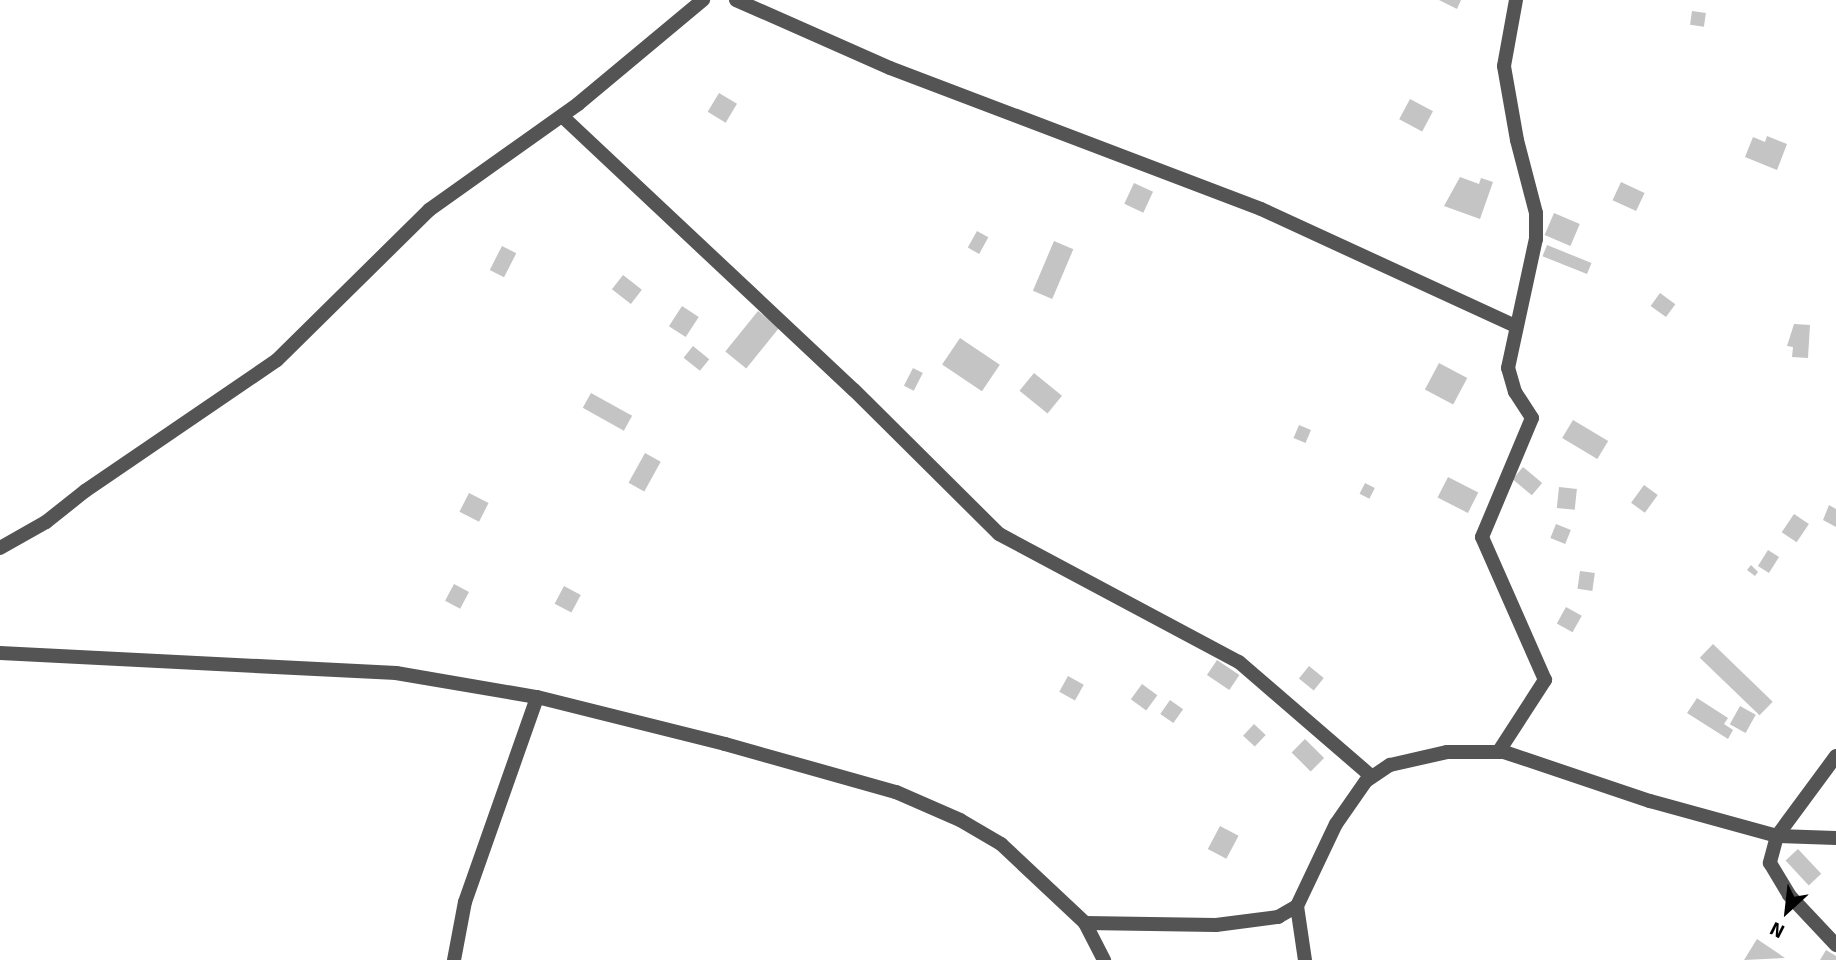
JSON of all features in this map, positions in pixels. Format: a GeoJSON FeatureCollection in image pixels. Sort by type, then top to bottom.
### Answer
{"type":"FeatureCollection","features":[{"type":"Feature","properties":{"kind":"street"},"geometry":{"type":"LineString","coordinates":[[0,548],[46,522],[277,360],[429,210],[562,116],[703,0]]}},
{"type":"Feature","properties":{"kind":"street"},"geometry":{"type":"LineString","coordinates":[[736,0],[879,64],[1261,209],[1515,326]]}},
{"type":"Feature","properties":{"kind":"street"},"geometry":{"type":"LineString","coordinates":[[1499,751],[1545,680],[1482,537],[1531,426],[1532,418],[1515,392],[1508,368],[1515,326],[1531,268],[1536,212],[1506,87],[1506,43],[1516,0]]}},
{"type":"Feature","properties":{"kind":"street"},"geometry":{"type":"LineString","coordinates":[[562,116],[854,390],[999,534],[1239,662],[1371,776]]}},
{"type":"Feature","properties":{"kind":"street"},"geometry":{"type":"LineString","coordinates":[[0,653],[363,670],[537,697],[792,760],[897,792],[961,820],[1001,844],[1085,923],[1104,960]]}},
{"type":"Feature","properties":{"kind":"street"},"geometry":{"type":"LineString","coordinates":[[454,960],[465,902],[537,697]]}},
{"type":"Feature","properties":{"kind":"street"},"geometry":{"type":"LineString","coordinates":[[1085,923],[1244,924],[1278,917],[1297,906],[1346,806],[1371,776],[1414,758],[1467,750],[1499,751],[1650,801],[1777,836],[1836,838]]}},
{"type":"Feature","properties":{"kind":"street"},"geometry":{"type":"LineString","coordinates":[[1836,756],[1777,836],[1770,850],[1775,876],[1836,945]]}},
{"type":"Feature","properties":{"kind":"street"},"geometry":{"type":"LineString","coordinates":[[1297,906],[1305,960]]}},
{"type":"Feature","properties":{"kind":"building"},"geometry":{"type":"Polygon","coordinates":[[[1439,0],[1461,0],[1457,9],[1439,0]]]}},
{"type":"Feature","properties":{"kind":"building"},"geometry":{"type":"Polygon","coordinates":[[[1692,11],[1706,13],[1704,27],[1690,25],[1692,11]]]}},
{"type":"Feature","properties":{"kind":"building"},"geometry":{"type":"Polygon","coordinates":[[[719,93],[737,104],[726,123],[708,112],[719,93]]]}},
{"type":"Feature","properties":{"kind":"building"},"geometry":{"type":"Polygon","coordinates":[[[1410,99],[1433,111],[1422,132],[1399,119],[1410,99]]]}},
{"type":"Feature","properties":{"kind":"building"},"geometry":{"type":"Polygon","coordinates":[[[1767,136],[1787,144],[1777,170],[1745,157],[1753,137],[1765,142],[1767,136]]]}},
{"type":"Feature","properties":{"kind":"building"},"geometry":{"type":"Polygon","coordinates":[[[1460,177],[1479,184],[1481,178],[1493,182],[1480,219],[1444,206],[1460,177]]]}},
{"type":"Feature","properties":{"kind":"building"},"geometry":{"type":"Polygon","coordinates":[[[1621,182],[1645,193],[1636,211],[1613,200],[1621,182]]]}},
{"type":"Feature","properties":{"kind":"building"},"geometry":{"type":"Polygon","coordinates":[[[1134,183],[1153,192],[1143,213],[1124,204],[1134,183]]]}},
{"type":"Feature","properties":{"kind":"building"},"geometry":{"type":"Polygon","coordinates":[[[1554,213],[1580,224],[1570,246],[1545,235],[1554,213]]]}},
{"type":"Feature","properties":{"kind":"building"},"geometry":{"type":"Polygon","coordinates":[[[977,231],[988,237],[979,254],[968,248],[977,231]]]}},
{"type":"Feature","properties":{"kind":"building"},"geometry":{"type":"Polygon","coordinates":[[[1054,241],[1073,249],[1052,299],[1033,291],[1054,241]]]}},
{"type":"Feature","properties":{"kind":"building"},"geometry":{"type":"Polygon","coordinates":[[[1547,245],[1592,263],[1587,274],[1543,256],[1547,245]]]}},
{"type":"Feature","properties":{"kind":"building"},"geometry":{"type":"Polygon","coordinates":[[[502,246],[516,253],[504,277],[490,270],[502,246]]]}},
{"type":"Feature","properties":{"kind":"building"},"geometry":{"type":"Polygon","coordinates":[[[623,275],[642,290],[631,304],[612,289],[623,275]]]}},
{"type":"Feature","properties":{"kind":"building"},"geometry":{"type":"Polygon","coordinates":[[[1660,293],[1675,304],[1666,317],[1651,306],[1660,293]]]}},
{"type":"Feature","properties":{"kind":"building"},"geometry":{"type":"Polygon","coordinates":[[[682,306],[699,317],[686,337],[669,326],[682,306]]]}},
{"type":"Feature","properties":{"kind":"building"},"geometry":{"type":"Polygon","coordinates":[[[758,311],[779,328],[746,368],[725,351],[758,311]]]}},
{"type":"Feature","properties":{"kind":"building"},"geometry":{"type":"Polygon","coordinates":[[[1794,324],[1810,325],[1808,358],[1792,357],[1793,347],[1787,346],[1794,324]]]}},
{"type":"Feature","properties":{"kind":"building"},"geometry":{"type":"Polygon","coordinates":[[[960,338],[1000,365],[982,391],[942,365],[960,338]]]}},
{"type":"Feature","properties":{"kind":"building"},"geometry":{"type":"Polygon","coordinates":[[[693,346],[709,359],[700,371],[684,358],[693,346]]]}},
{"type":"Feature","properties":{"kind":"building"},"geometry":{"type":"Polygon","coordinates":[[[1439,363],[1467,378],[1453,405],[1425,389],[1439,363]]]}},
{"type":"Feature","properties":{"kind":"building"},"geometry":{"type":"Polygon","coordinates":[[[913,368],[923,373],[914,391],[904,386],[913,368]]]}},
{"type":"Feature","properties":{"kind":"building"},"geometry":{"type":"Polygon","coordinates":[[[1034,373],[1062,396],[1048,414],[1020,391],[1034,373]]]}},
{"type":"Feature","properties":{"kind":"building"},"geometry":{"type":"Polygon","coordinates":[[[591,393],[632,416],[624,431],[583,408],[591,393]]]}},
{"type":"Feature","properties":{"kind":"building"},"geometry":{"type":"Polygon","coordinates":[[[1573,420],[1608,441],[1597,459],[1562,438],[1573,420]]]}},
{"type":"Feature","properties":{"kind":"building"},"geometry":{"type":"Polygon","coordinates":[[[1299,425],[1311,430],[1305,443],[1294,438],[1299,425]]]}},
{"type":"Feature","properties":{"kind":"building"},"geometry":{"type":"Polygon","coordinates":[[[645,453],[661,462],[644,491],[629,483],[645,453]]]}},
{"type":"Feature","properties":{"kind":"building"},"geometry":{"type":"Polygon","coordinates":[[[1523,467],[1542,483],[1532,495],[1513,479],[1523,467]]]}},
{"type":"Feature","properties":{"kind":"building"},"geometry":{"type":"Polygon","coordinates":[[[1448,477],[1478,492],[1468,513],[1438,497],[1448,477]]]}},
{"type":"Feature","properties":{"kind":"building"},"geometry":{"type":"Polygon","coordinates":[[[1365,483],[1375,488],[1369,499],[1360,494],[1365,483]]]}},
{"type":"Feature","properties":{"kind":"building"},"geometry":{"type":"Polygon","coordinates":[[[1644,485],[1658,495],[1645,513],[1631,503],[1644,485]]]}},
{"type":"Feature","properties":{"kind":"building"},"geometry":{"type":"Polygon","coordinates":[[[1559,487],[1577,489],[1575,510],[1557,508],[1559,487]]]}},
{"type":"Feature","properties":{"kind":"building"},"geometry":{"type":"Polygon","coordinates":[[[469,493],[489,503],[479,522],[459,512],[469,493]]]}},
{"type":"Feature","properties":{"kind":"building"},"geometry":{"type":"Polygon","coordinates":[[[1829,505],[1836,509],[1836,527],[1823,520],[1829,505]]]}},
{"type":"Feature","properties":{"kind":"building"},"geometry":{"type":"Polygon","coordinates":[[[1794,514],[1809,524],[1797,542],[1782,532],[1794,514]]]}},
{"type":"Feature","properties":{"kind":"building"},"geometry":{"type":"Polygon","coordinates":[[[1556,524],[1571,530],[1565,544],[1550,538],[1556,524]]]}},
{"type":"Feature","properties":{"kind":"building"},"geometry":{"type":"Polygon","coordinates":[[[1768,550],[1779,557],[1769,573],[1758,566],[1768,550]]]}},
{"type":"Feature","properties":{"kind":"building"},"geometry":{"type":"Polygon","coordinates":[[[1751,565],[1758,572],[1755,576],[1747,570],[1751,565]]]}},
{"type":"Feature","properties":{"kind":"building"},"geometry":{"type":"Polygon","coordinates":[[[1580,571],[1595,573],[1592,591],[1577,589],[1580,571]]]}},
{"type":"Feature","properties":{"kind":"building"},"geometry":{"type":"Polygon","coordinates":[[[454,584],[469,592],[460,609],[445,601],[454,584]]]}},
{"type":"Feature","properties":{"kind":"building"},"geometry":{"type":"Polygon","coordinates":[[[564,586],[581,595],[571,613],[555,604],[564,586]]]}},
{"type":"Feature","properties":{"kind":"building"},"geometry":{"type":"Polygon","coordinates":[[[1566,607],[1582,616],[1573,632],[1557,624],[1566,607]]]}},
{"type":"Feature","properties":{"kind":"building"},"geometry":{"type":"Polygon","coordinates":[[[1713,644],[1773,702],[1760,715],[1700,658],[1713,644]]]}},
{"type":"Feature","properties":{"kind":"building"},"geometry":{"type":"Polygon","coordinates":[[[1217,660],[1239,675],[1229,690],[1207,675],[1217,660]]]}},
{"type":"Feature","properties":{"kind":"building"},"geometry":{"type":"Polygon","coordinates":[[[1309,666],[1324,678],[1314,690],[1299,678],[1309,666]]]}},
{"type":"Feature","properties":{"kind":"building"},"geometry":{"type":"Polygon","coordinates":[[[1068,676],[1084,685],[1075,700],[1059,692],[1068,676]]]}},
{"type":"Feature","properties":{"kind":"building"},"geometry":{"type":"Polygon","coordinates":[[[1142,684],[1157,695],[1146,711],[1131,699],[1142,684]]]}},
{"type":"Feature","properties":{"kind":"building"},"geometry":{"type":"Polygon","coordinates":[[[1697,698],[1728,718],[1724,724],[1733,730],[1728,739],[1687,713],[1697,698]]]}},
{"type":"Feature","properties":{"kind":"building"},"geometry":{"type":"Polygon","coordinates":[[[1170,700],[1183,709],[1173,723],[1160,714],[1170,700]]]}},
{"type":"Feature","properties":{"kind":"building"},"geometry":{"type":"Polygon","coordinates":[[[1740,706],[1756,715],[1746,733],[1730,724],[1740,706]]]}},
{"type":"Feature","properties":{"kind":"building"},"geometry":{"type":"Polygon","coordinates":[[[1254,724],[1266,735],[1255,747],[1243,736],[1254,724]]]}},
{"type":"Feature","properties":{"kind":"building"},"geometry":{"type":"Polygon","coordinates":[[[1305,739],[1324,758],[1311,772],[1292,752],[1305,739]]]}},
{"type":"Feature","properties":{"kind":"building"},"geometry":{"type":"Polygon","coordinates":[[[1220,826],[1239,836],[1226,859],[1208,849],[1220,826]]]}},
{"type":"Feature","properties":{"kind":"building"},"geometry":{"type":"Polygon","coordinates":[[[1798,849],[1821,874],[1809,885],[1786,861],[1798,849]]]}},
{"type":"Feature","properties":{"kind":"building"},"geometry":{"type":"Polygon","coordinates":[[[1757,939],[1785,958],[1744,960],[1757,939]]]}},
{"type":"Feature","properties":{"kind":"building"},"geometry":{"type":"Polygon","coordinates":[[[1826,950],[1836,956],[1836,960],[1820,960],[1826,950]]]}}]}
